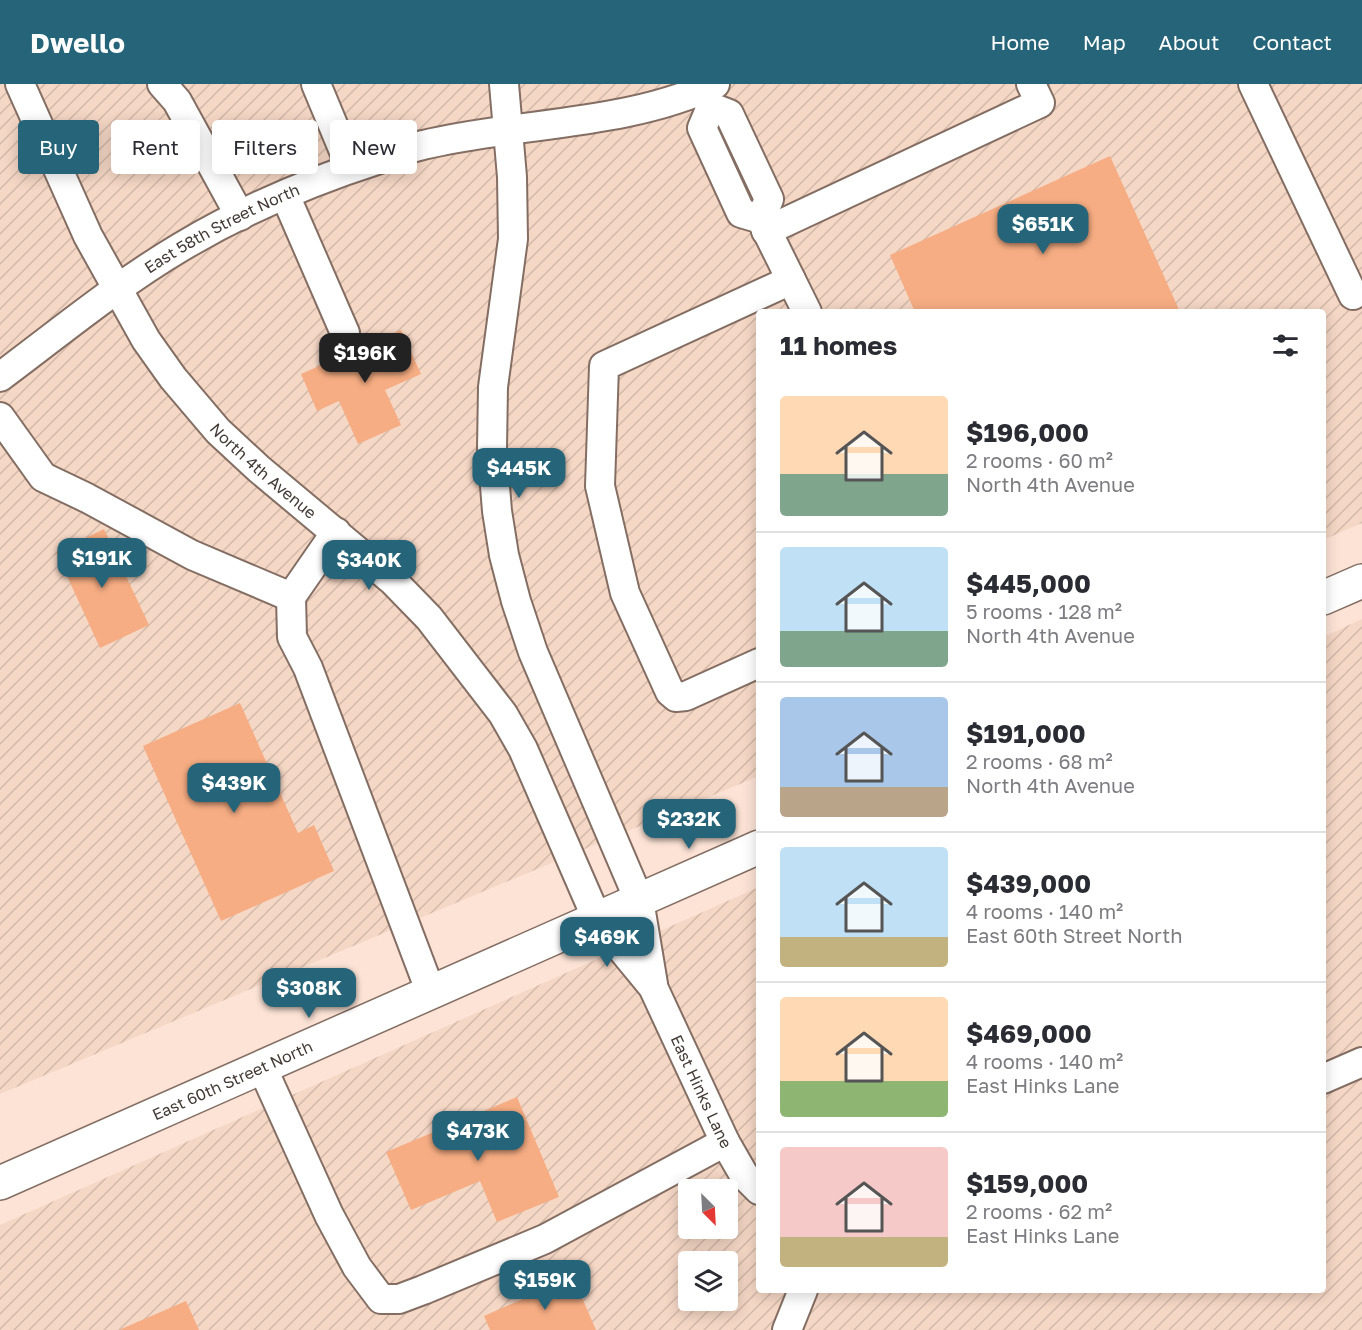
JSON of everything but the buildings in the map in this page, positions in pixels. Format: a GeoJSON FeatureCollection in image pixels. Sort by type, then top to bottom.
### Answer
{"type":"FeatureCollection","features":[{"type":"Feature","properties":{"kind":"main road"},"geometry":{"type":"LineString","coordinates":[[1326,597],[1362,581]]}},
{"type":"Feature","properties":{"kind":"main road","name":"East 60th Street North"},"geometry":{"type":"LineString","coordinates":[[0,1183],[756,848]]}},
{"type":"Feature","properties":{"kind":"street"},"geometry":{"type":"LineString","coordinates":[[162,84],[177,101],[240,216]]}},
{"type":"Feature","properties":{"kind":"street"},"geometry":{"type":"LineString","coordinates":[[316,84],[331,120]]}},
{"type":"Feature","properties":{"kind":"street"},"geometry":{"type":"LineString","coordinates":[[504,84],[513,177],[513,239],[493,387],[492,428],[497,511],[504,555],[516,602],[533,652],[639,900]]}},
{"type":"Feature","properties":{"kind":"street"},"geometry":{"type":"LineString","coordinates":[[763,225],[1040,103],[1031,84]]}},
{"type":"Feature","properties":{"kind":"street"},"geometry":{"type":"LineString","coordinates":[[1253,84],[1353,295]]}},
{"type":"Feature","properties":{"kind":"street","name":"North 4th Avenue"},"geometry":{"type":"LineString","coordinates":[[28,86],[87,236],[146,340],[173,378],[218,431],[259,469],[393,581],[429,618],[503,714],[523,749],[597,919]]}},
{"type":"Feature","properties":{"kind":"street"},"geometry":{"type":"LineString","coordinates":[[709,94],[702,128],[741,213],[763,225],[806,309]]}},
{"type":"Feature","properties":{"kind":"street","name":"East 58th Street North"},"geometry":{"type":"LineString","coordinates":[[417,147],[508,130],[642,97],[709,94]]}},
{"type":"Feature","properties":{"kind":"street","name":"East 58th Street North"},"geometry":{"type":"LineString","coordinates":[[0,377],[117,290],[181,247],[240,216],[336,174]]}},
{"type":"Feature","properties":{"kind":"street"},"geometry":{"type":"LineString","coordinates":[[285,195],[345,333]]}},
{"type":"Feature","properties":{"kind":"street"},"geometry":{"type":"LineString","coordinates":[[756,664],[686,696],[675,697],[670,692],[625,593],[600,486],[604,366],[791,280]]}},
{"type":"Feature","properties":{"kind":"street"},"geometry":{"type":"LineString","coordinates":[[0,417],[43,477],[87,498],[192,555],[291,597]]}},
{"type":"Feature","properties":{"kind":"street"},"geometry":{"type":"LineString","coordinates":[[336,532],[291,597],[292,637],[308,669],[431,993]]}},
{"type":"Feature","properties":{"kind":"street","name":"East Hinks Lane"},"geometry":{"type":"LineString","coordinates":[[639,900],[653,987]]}},
{"type":"Feature","properties":{"kind":"street","name":"East Hinks Lane"},"geometry":{"type":"LineString","coordinates":[[597,919],[653,987],[725,1142],[744,1175],[756,1188]]}},
{"type":"Feature","properties":{"kind":"street"},"geometry":{"type":"LineString","coordinates":[[1326,1078],[1362,1062]]}},
{"type":"Feature","properties":{"kind":"street"},"geometry":{"type":"LineString","coordinates":[[262,1067],[329,1215],[357,1267],[381,1299],[399,1299],[545,1239],[725,1142]]}},
{"type":"Feature","properties":{"kind":"street"},"geometry":{"type":"LineString","coordinates":[[787,1330],[802,1293]]}},
{"type":"Feature","properties":{"kind":"shaded area"},"geometry":{"type":"Polygon","coordinates":[[[0,84],[1362,84],[1362,523],[1326,539],[1326,309],[756,309],[756,777],[0,1094],[0,84]]]}},
{"type":"Feature","properties":{"kind":"shaded area"},"geometry":{"type":"Polygon","coordinates":[[[1362,619],[1362,1330],[0,1330],[0,1225],[756,888],[756,1293],[1326,1293],[1326,636],[1362,619]]]}}]}
